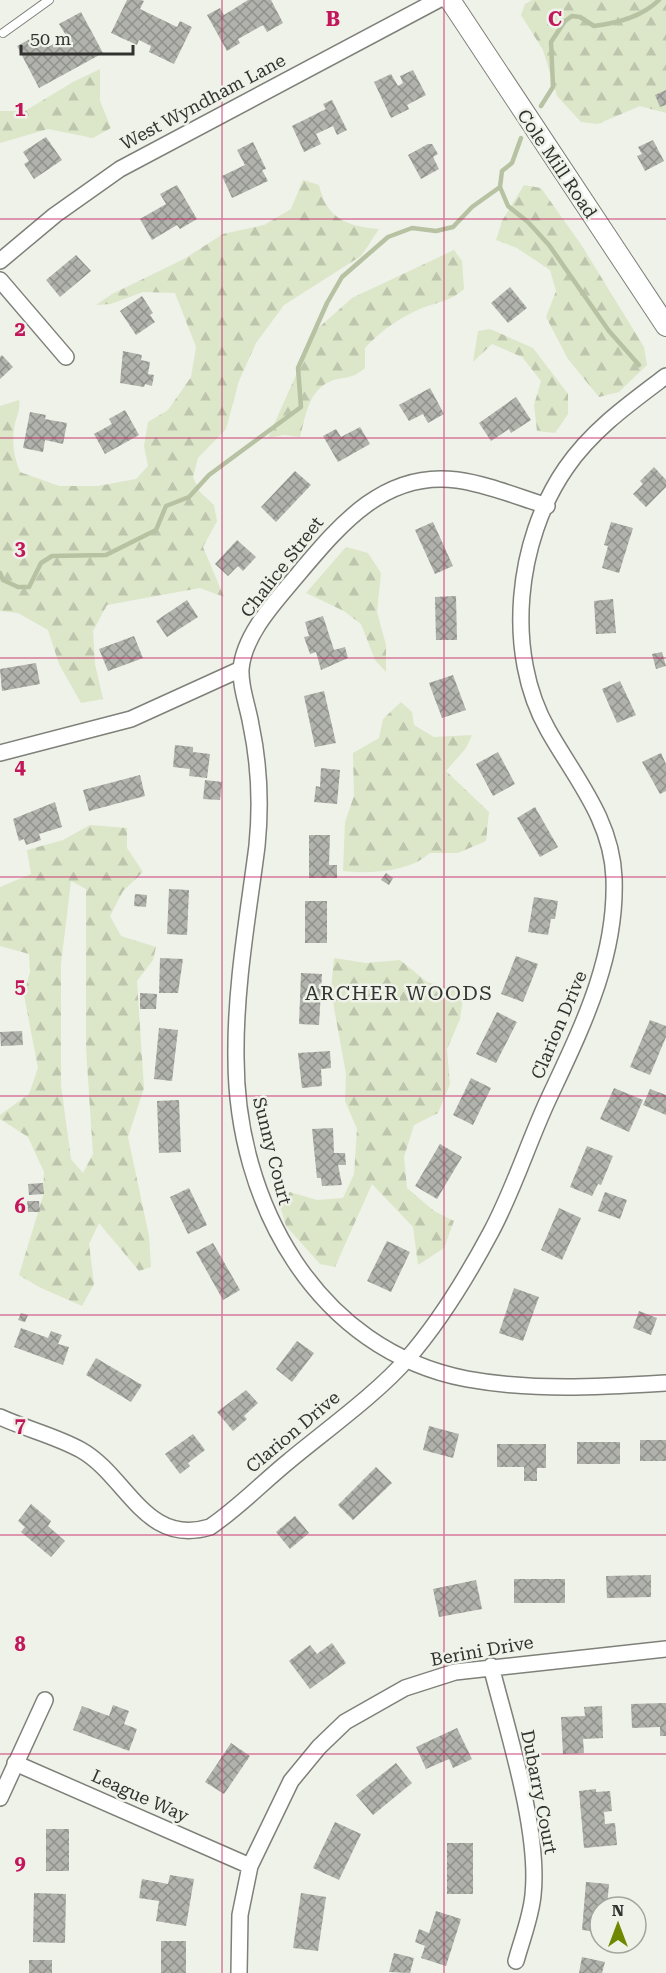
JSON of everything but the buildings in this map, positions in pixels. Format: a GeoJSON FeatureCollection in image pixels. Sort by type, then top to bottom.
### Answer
{"type":"FeatureCollection","features":[{"type":"Feature","properties":{"kind":"street","name":"West Wyndham Lane"},"geometry":{"type":"LineString","coordinates":[[0,261],[63,209],[120,169],[438,0]]}},
{"type":"Feature","properties":{"kind":"street","name":"Cole Mill Road"},"geometry":{"type":"LineString","coordinates":[[450,0],[666,326]]}},
{"type":"Feature","properties":{"kind":"street"},"geometry":{"type":"LineString","coordinates":[[0,280],[66,357]]}},
{"type":"Feature","properties":{"kind":"street","name":"Clarion Drive"},"geometry":{"type":"LineString","coordinates":[[0,1417],[81,1450],[112,1476],[141,1511],[168,1526],[176,1530],[194,1532],[210,1527],[407,1359],[471,1267],[505,1205],[541,1116],[591,1008],[610,941],[615,889],[609,842],[595,807],[539,713],[532,691],[521,632],[521,601],[525,566],[547,506],[565,470],[604,424],[666,376]]}},
{"type":"Feature","properties":{"kind":"street","name":"Chalice Street"},"geometry":{"type":"LineString","coordinates":[[242,669],[249,642],[281,594],[339,526],[359,508],[392,488],[407,482],[457,480],[547,506]]}},
{"type":"Feature","properties":{"kind":"street"},"geometry":{"type":"LineString","coordinates":[[0,753],[131,719],[242,669]]}},
{"type":"Feature","properties":{"kind":"street","name":"Sunny Court"},"geometry":{"type":"LineString","coordinates":[[242,669],[242,687],[251,725],[255,756],[259,816],[242,951],[236,1057],[237,1094],[247,1145],[265,1211],[302,1274],[353,1325],[373,1341],[407,1359],[465,1378],[539,1388],[666,1383]]}},
{"type":"Feature","properties":{"kind":"street","name":"Berini Drive"},"geometry":{"type":"LineString","coordinates":[[239,1973],[240,1915],[250,1866],[291,1781],[319,1747],[345,1722],[405,1688],[438,1676],[491,1666],[666,1649]]}},
{"type":"Feature","properties":{"kind":"street","name":"Dubarry Court"},"geometry":{"type":"LineString","coordinates":[[491,1666],[511,1742],[531,1843],[533,1896],[516,1961]]}},
{"type":"Feature","properties":{"kind":"street"},"geometry":{"type":"LineString","coordinates":[[0,1798],[45,1700]]}},
{"type":"Feature","properties":{"kind":"street","name":"League Way"},"geometry":{"type":"LineString","coordinates":[[15,1763],[250,1866]]}},
{"type":"Feature","properties":{"kind":"lane"},"geometry":{"type":"LineString","coordinates":[[3,33],[49,0]]}},
{"type":"Feature","properties":{"kind":"green space"},"geometry":{"type":"Polygon","coordinates":[[[532,0],[666,0],[666,113],[640,106],[598,124],[581,122],[557,96],[543,50],[521,15],[525,4],[532,0]]]}},
{"type":"Feature","properties":{"kind":"green space"},"geometry":{"type":"Polygon","coordinates":[[[100,69],[100,101],[111,128],[93,138],[48,129],[0,143],[0,111],[25,111],[73,82],[100,69]]]}},
{"type":"Feature","properties":{"kind":"green space"},"geometry":{"type":"Polygon","coordinates":[[[303,180],[319,185],[327,206],[340,219],[357,226],[379,229],[361,256],[284,305],[256,343],[239,381],[226,429],[198,458],[193,477],[200,492],[214,505],[217,521],[203,547],[224,597],[200,588],[107,605],[93,631],[95,664],[103,699],[81,703],[59,664],[48,630],[18,613],[0,611],[0,406],[19,400],[13,440],[20,472],[59,486],[98,486],[136,479],[148,466],[144,446],[148,422],[168,410],[191,377],[196,347],[175,293],[143,292],[111,304],[96,305],[112,294],[184,259],[223,234],[264,225],[291,209],[303,180]]]}},
{"type":"Feature","properties":{"kind":"green space"},"geometry":{"type":"Polygon","coordinates":[[[524,185],[541,188],[582,246],[644,347],[647,365],[619,392],[599,397],[568,359],[546,317],[556,291],[550,270],[517,248],[496,240],[502,221],[524,185]]]}},
{"type":"Feature","properties":{"kind":"green space"},"geometry":{"type":"Polygon","coordinates":[[[454,250],[462,261],[464,289],[449,299],[422,308],[391,325],[365,348],[365,368],[350,377],[337,379],[321,387],[308,407],[300,437],[284,435],[268,438],[316,330],[352,298],[454,250]]]}},
{"type":"Feature","properties":{"kind":"green space"},"geometry":{"type":"Polygon","coordinates":[[[490,329],[533,348],[568,394],[568,414],[555,433],[537,431],[534,405],[541,381],[522,357],[492,344],[473,362],[478,331],[490,329]]]}},
{"type":"Feature","properties":{"kind":"green space"},"geometry":{"type":"Polygon","coordinates":[[[346,547],[368,553],[381,573],[377,612],[386,645],[386,672],[375,660],[361,624],[344,611],[306,593],[346,547]]]}},
{"type":"Feature","properties":{"kind":"green space"},"geometry":{"type":"Polygon","coordinates":[[[401,702],[412,712],[414,725],[434,737],[472,735],[466,748],[446,771],[489,812],[486,841],[458,853],[430,853],[401,868],[365,872],[343,871],[345,822],[354,796],[353,753],[379,738],[383,719],[401,702]]]}},
{"type":"Feature","properties":{"kind":"green space"},"geometry":{"type":"Polygon","coordinates":[[[90,825],[127,828],[127,848],[143,872],[123,891],[110,916],[121,936],[156,947],[153,960],[137,981],[144,1088],[128,1137],[149,1236],[151,1267],[139,1271],[99,1223],[89,1244],[94,1284],[82,1306],[39,1287],[19,1275],[43,1196],[44,1172],[28,1137],[0,1119],[0,1115],[29,1094],[38,1068],[24,995],[30,972],[29,954],[0,946],[0,887],[31,874],[27,850],[63,840],[90,825]],[[71,881],[61,964],[61,1085],[71,1159],[83,1173],[93,1154],[86,1048],[86,889],[71,881]]]}},
{"type":"Feature","properties":{"kind":"green space"},"geometry":{"type":"Polygon","coordinates":[[[334,958],[366,963],[400,960],[427,982],[464,992],[460,1019],[447,1049],[450,1084],[438,1113],[414,1125],[404,1157],[407,1188],[434,1211],[454,1221],[444,1248],[418,1265],[413,1227],[372,1184],[335,1267],[320,1264],[286,1226],[279,1202],[290,1192],[317,1200],[343,1198],[354,1174],[357,1129],[345,1101],[346,1074],[331,991],[334,958]]]}},
{"type":"Feature","properties":{"kind":"waterway"},"geometry":{"type":"LineString","coordinates":[[541,106],[553,87],[551,42],[565,21],[572,16],[580,17],[594,26],[612,23],[637,15],[659,0]]}},
{"type":"Feature","properties":{"kind":"waterway"},"geometry":{"type":"LineString","coordinates":[[521,138],[512,163],[502,171],[500,187],[508,206],[528,222],[549,245],[609,331],[639,365]]}},
{"type":"Feature","properties":{"kind":"waterway"},"geometry":{"type":"LineString","coordinates":[[0,573],[3,580],[18,587],[29,587],[41,563],[52,556],[106,555],[156,530],[166,506],[189,497],[209,475],[301,407],[298,368],[327,303],[342,277],[388,237],[412,228],[436,231],[453,227],[472,207],[500,187]]}},
{"type":"Feature","properties":{"kind":"district","name":"ARCHER WOODS"},"geometry":{"type":"Point","coordinates":[399,993]}}]}
